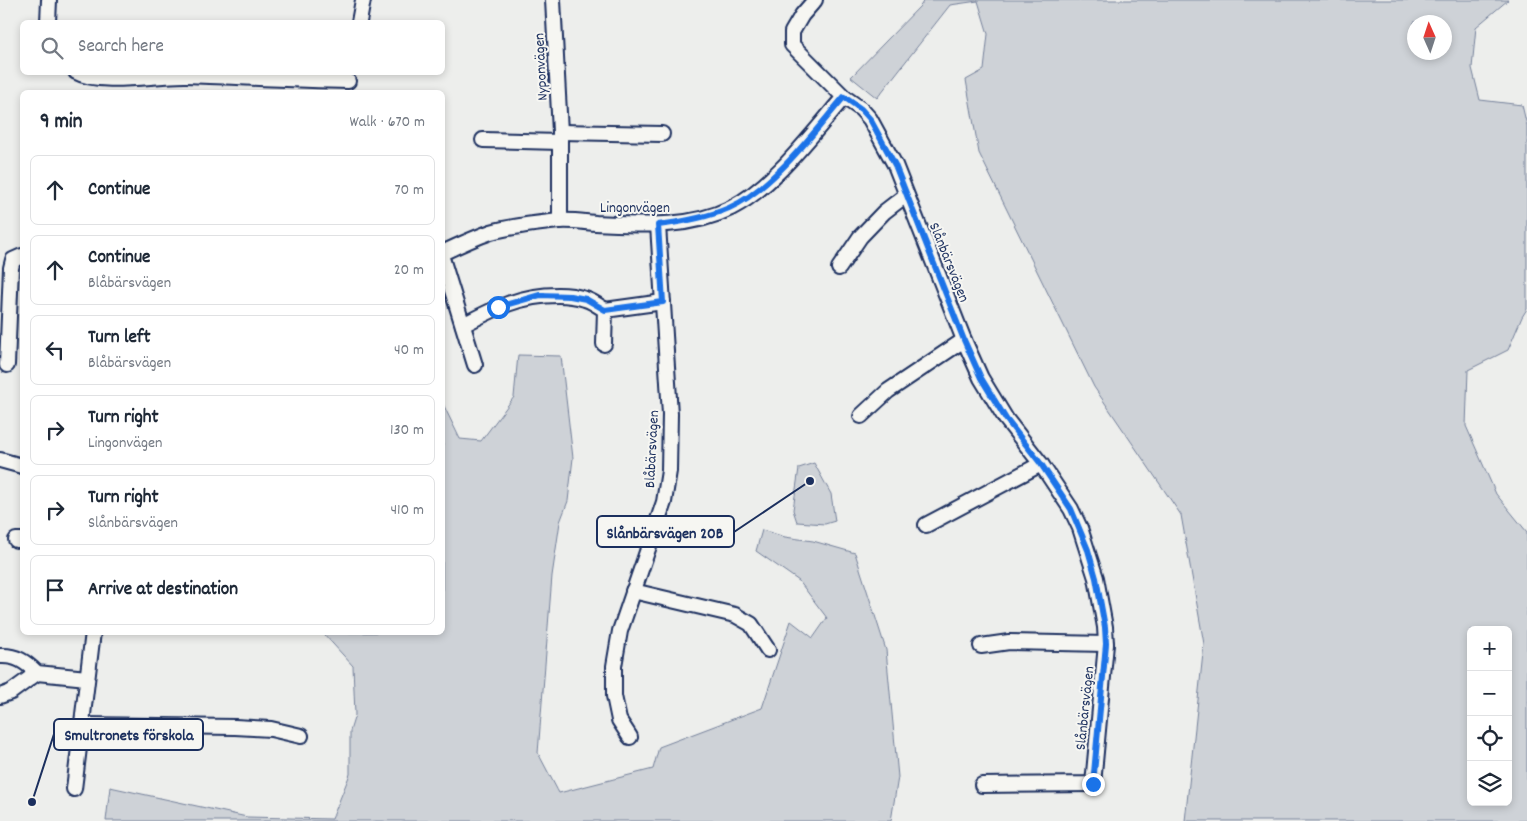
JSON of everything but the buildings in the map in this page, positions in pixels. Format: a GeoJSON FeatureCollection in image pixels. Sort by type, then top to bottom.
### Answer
{"type":"FeatureCollection","features":[{"type":"Feature","properties":{"kind":"street"},"geometry":{"type":"LineString","coordinates":[[48,20],[49,0]]}},
{"type":"Feature","properties":{"kind":"street"},"geometry":{"type":"LineString","coordinates":[[359,20],[363,0]]}},
{"type":"Feature","properties":{"kind":"street","name":"Nyponvägen"},"geometry":{"type":"LineString","coordinates":[[553,0],[560,137],[560,221]]}},
{"type":"Feature","properties":{"kind":"street","name":"Slånbärsvägen"},"geometry":{"type":"LineString","coordinates":[[815,0],[802,15],[792,32],[792,45],[844,97],[861,109],[870,119],[895,165],[964,340],[981,378],[1006,419],[1041,464],[1071,509],[1088,550],[1096,578],[1105,627],[1106,644],[1093,784],[982,785]]}},
{"type":"Feature","properties":{"kind":"street"},"geometry":{"type":"LineString","coordinates":[[89,75],[106,79],[185,75],[349,82]]}},
{"type":"Feature","properties":{"kind":"street","name":"Lingonvägen"},"geometry":{"type":"LineString","coordinates":[[445,252],[469,240],[493,232],[560,221],[658,225],[698,219],[730,208],[762,187],[781,169],[844,97]]}},
{"type":"Feature","properties":{"kind":"street"},"geometry":{"type":"LineString","coordinates":[[483,140],[662,134]]}},
{"type":"Feature","properties":{"kind":"street"},"geometry":{"type":"LineString","coordinates":[[839,268],[860,237],[884,212],[906,195]]}},
{"type":"Feature","properties":{"kind":"street","name":"Blåbärsvägen"},"geometry":{"type":"LineString","coordinates":[[630,737],[619,720],[614,696],[614,666],[620,631],[664,502],[669,470],[670,414],[658,225]]}},
{"type":"Feature","properties":{"kind":"street"},"geometry":{"type":"LineString","coordinates":[[7,365],[11,268],[13,260],[20,257]]}},
{"type":"Feature","properties":{"kind":"street"},"geometry":{"type":"LineString","coordinates":[[445,268],[475,365]]}},
{"type":"Feature","properties":{"kind":"street"},"geometry":{"type":"LineString","coordinates":[[463,325],[498,307],[540,295],[570,296],[586,299],[605,310],[663,302]]}},
{"type":"Feature","properties":{"kind":"street"},"geometry":{"type":"LineString","coordinates":[[604,344],[605,310]]}},
{"type":"Feature","properties":{"kind":"street"},"geometry":{"type":"LineString","coordinates":[[861,416],[888,391],[964,340]]}},
{"type":"Feature","properties":{"kind":"street"},"geometry":{"type":"LineString","coordinates":[[0,460],[20,465]]}},
{"type":"Feature","properties":{"kind":"street"},"geometry":{"type":"LineString","coordinates":[[926,525],[1041,464]]}},
{"type":"Feature","properties":{"kind":"street"},"geometry":{"type":"LineString","coordinates":[[633,591],[735,615],[751,624],[768,650]]}},
{"type":"Feature","properties":{"kind":"street"},"geometry":{"type":"LineString","coordinates":[[74,789],[93,635]]}},
{"type":"Feature","properties":{"kind":"street","name":"Slånbärsvägen"},"geometry":{"type":"LineString","coordinates":[[981,646],[1009,642],[1106,644]]}},
{"type":"Feature","properties":{"kind":"street"},"geometry":{"type":"LineString","coordinates":[[0,656],[16,658],[26,662],[37,673],[87,678]]}},
{"type":"Feature","properties":{"kind":"street"},"geometry":{"type":"LineString","coordinates":[[0,696],[11,692],[37,673]]}},
{"type":"Feature","properties":{"kind":"street"},"geometry":{"type":"LineString","coordinates":[[82,725],[235,727],[271,729],[300,736]]}},
{"type":"Feature","properties":{"kind":"shaded area"},"geometry":{"type":"Polygon","coordinates":[[[924,0],[1508,0],[1476,27],[1472,68],[1480,100],[1522,105],[1527,126],[1527,309],[1508,350],[1468,370],[1466,426],[1496,494],[1527,532],[1527,821],[1185,821],[1204,644],[1181,515],[1094,387],[979,153],[966,80],[984,70],[988,34],[978,1],[950,5],[877,98],[851,77],[924,0]]]}},
{"type":"Feature","properties":{"kind":"shaded area"},"geometry":{"type":"Polygon","coordinates":[[[518,355],[561,356],[573,458],[568,501],[560,522],[552,576],[538,753],[559,793],[653,769],[659,747],[762,708],[791,621],[813,638],[827,618],[799,581],[756,551],[762,530],[785,537],[813,541],[855,553],[886,650],[898,777],[891,821],[106,821],[110,787],[247,817],[332,819],[350,774],[350,731],[355,715],[353,666],[325,635],[445,635],[445,408],[460,439],[481,441],[514,397],[518,355]]]}},
{"type":"Feature","properties":{"kind":"shaded area"},"geometry":{"type":"Polygon","coordinates":[[[814,463],[831,494],[835,521],[825,524],[797,522],[793,510],[799,468],[814,463]]]}},
{"type":"Feature","properties":{"kind":"place","name":"Slånbärsvägen 20B"},"geometry":{"type":"Point","coordinates":[810,481]}},
{"type":"Feature","properties":{"kind":"place","name":"Smultronets förskola"},"geometry":{"type":"Point","coordinates":[32,802]}},
{"type":"Feature","properties":{"kind":"route"},"geometry":{"type":"LineString","coordinates":[[498,307],[540,295],[570,296],[586,299],[605,310],[663,302],[658,225],[698,219],[730,208],[762,187],[781,169],[844,97],[861,109],[870,119],[895,165],[964,340],[981,378],[1006,419],[1041,464],[1071,509],[1088,550],[1096,578],[1105,627],[1106,644],[1093,784]]}}]}
